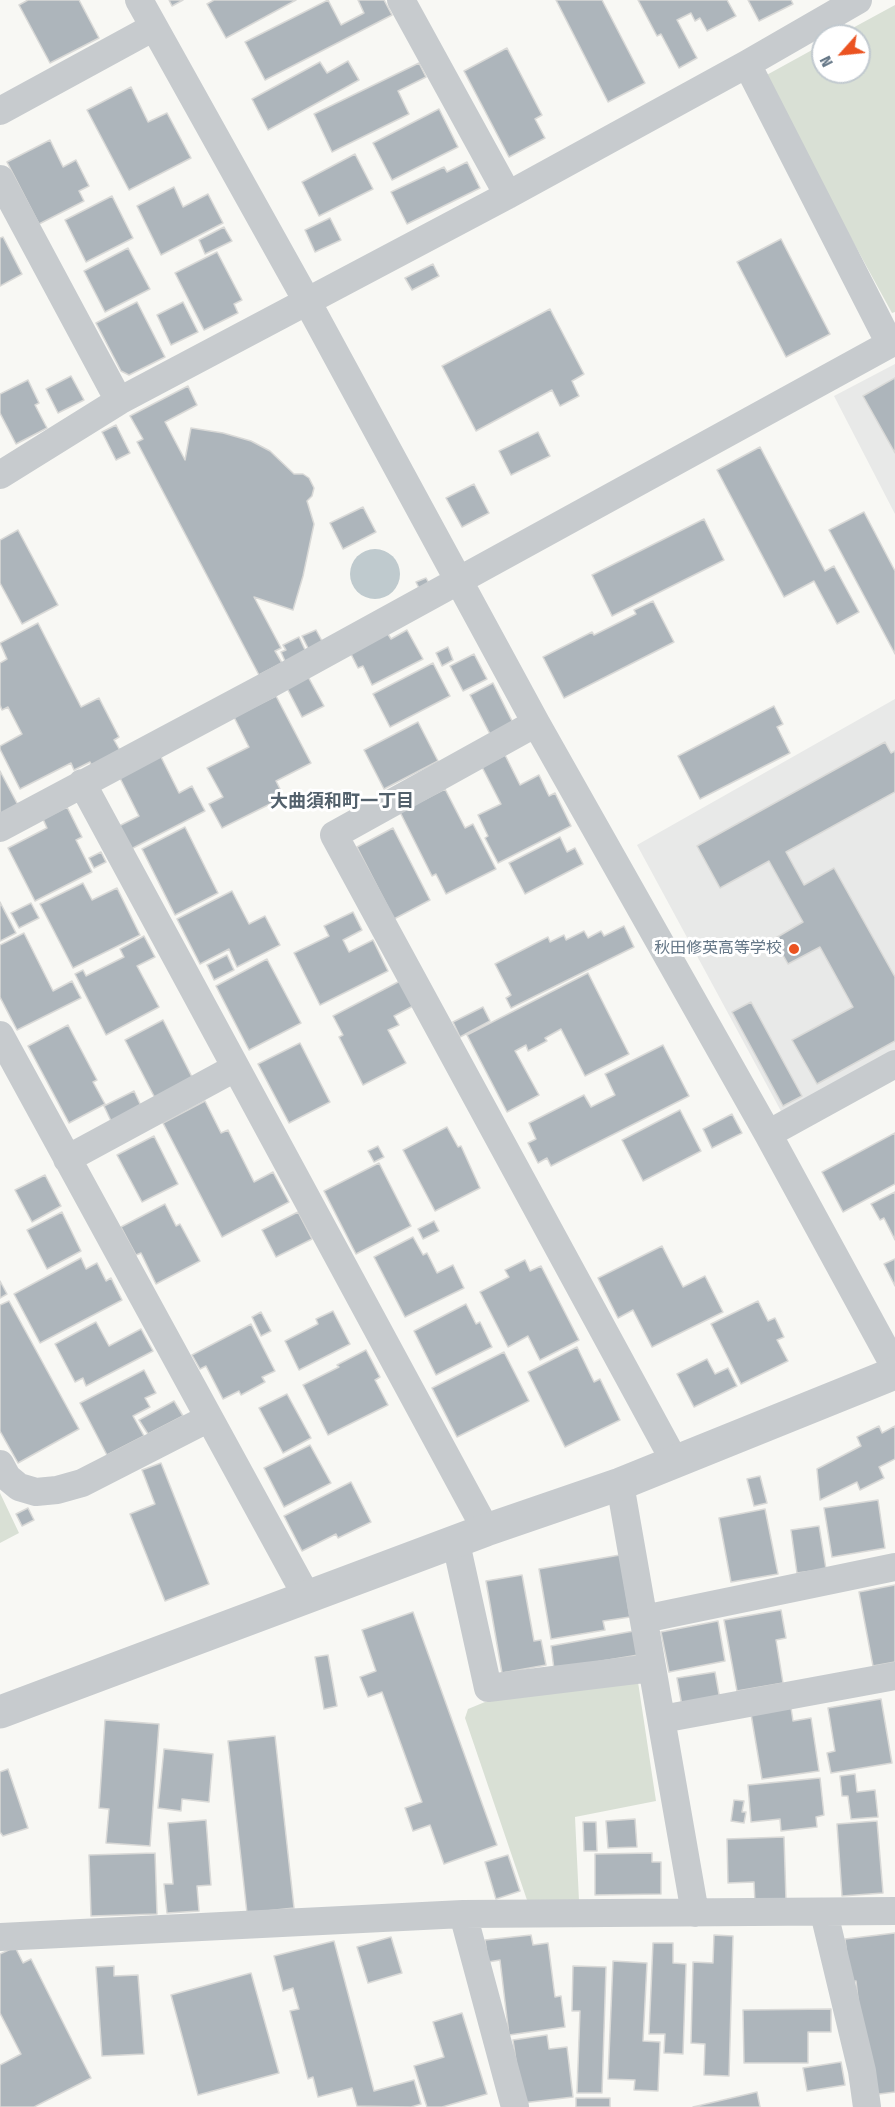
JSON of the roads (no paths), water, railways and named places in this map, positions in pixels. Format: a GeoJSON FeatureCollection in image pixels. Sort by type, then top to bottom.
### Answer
{"type":"FeatureCollection","features":[{"type":"Feature","properties":{"kind":"street"},"geometry":{"type":"LineString","coordinates":[[139,0],[308,303],[536,723],[768,1134],[895,1367]]}},
{"type":"Feature","properties":{"kind":"street"},"geometry":{"type":"LineString","coordinates":[[401,0],[508,195]]}},
{"type":"Feature","properties":{"kind":"street"},"geometry":{"type":"LineString","coordinates":[[0,475],[119,401],[308,303],[508,195],[747,64],[858,0]]}},
{"type":"Feature","properties":{"kind":"street"},"geometry":{"type":"LineString","coordinates":[[0,111],[154,27]]}},
{"type":"Feature","properties":{"kind":"street"},"geometry":{"type":"LineString","coordinates":[[0,828],[892,343],[747,64]]}},
{"type":"Feature","properties":{"kind":"street"},"geometry":{"type":"LineString","coordinates":[[0,179],[119,401]]}},
{"type":"Feature","properties":{"kind":"street"},"geometry":{"type":"LineString","coordinates":[[536,723],[334,835],[675,1462]]}},
{"type":"Feature","properties":{"kind":"street"},"geometry":{"type":"LineString","coordinates":[[82,783],[486,1530]]}},
{"type":"Feature","properties":{"kind":"street"},"geometry":{"type":"LineString","coordinates":[[0,1035],[307,1597]]}},
{"type":"Feature","properties":{"kind":"street"},"geometry":{"type":"LineString","coordinates":[[768,1134],[895,1064]]}},
{"type":"Feature","properties":{"kind":"street"},"geometry":{"type":"LineString","coordinates":[[67,1159],[236,1068]]}},
{"type":"Feature","properties":{"kind":"street"},"geometry":{"type":"LineString","coordinates":[[0,1712],[486,1530],[620,1484],[895,1373]]}},
{"type":"Feature","properties":{"kind":"street"},"geometry":{"type":"LineString","coordinates":[[0,1464],[7,1477],[19,1487],[36,1492],[57,1490],[82,1483],[209,1418]]}},
{"type":"Feature","properties":{"kind":"street"},"geometry":{"type":"LineString","coordinates":[[620,1484],[695,1913]]}},
{"type":"Feature","properties":{"kind":"street"},"geometry":{"type":"LineString","coordinates":[[456,1543],[488,1688],[652,1668]]}},
{"type":"Feature","properties":{"kind":"street"},"geometry":{"type":"LineString","coordinates":[[644,1619],[895,1567]]}},
{"type":"Feature","properties":{"kind":"street"},"geometry":{"type":"LineString","coordinates":[[662,1719],[895,1676]]}},
{"type":"Feature","properties":{"kind":"street"},"geometry":{"type":"LineString","coordinates":[[0,1937],[463,1914],[895,1911]]}},
{"type":"Feature","properties":{"kind":"street"},"geometry":{"type":"LineString","coordinates":[[825,1913],[862,2070],[867,2107]]}},
{"type":"Feature","properties":{"kind":"street"},"geometry":{"type":"LineString","coordinates":[[463,1914],[515,2107]]}},
{"type":"Feature","properties":{"kind":"place","name":"秋田修英高等学校"},"geometry":{"type":"Point","coordinates":[794,949]}},
{"type":"Feature","properties":{"kind":"district","name":"大曲須和町一丁目"},"geometry":{"type":"Point","coordinates":[342,802]}}]}
